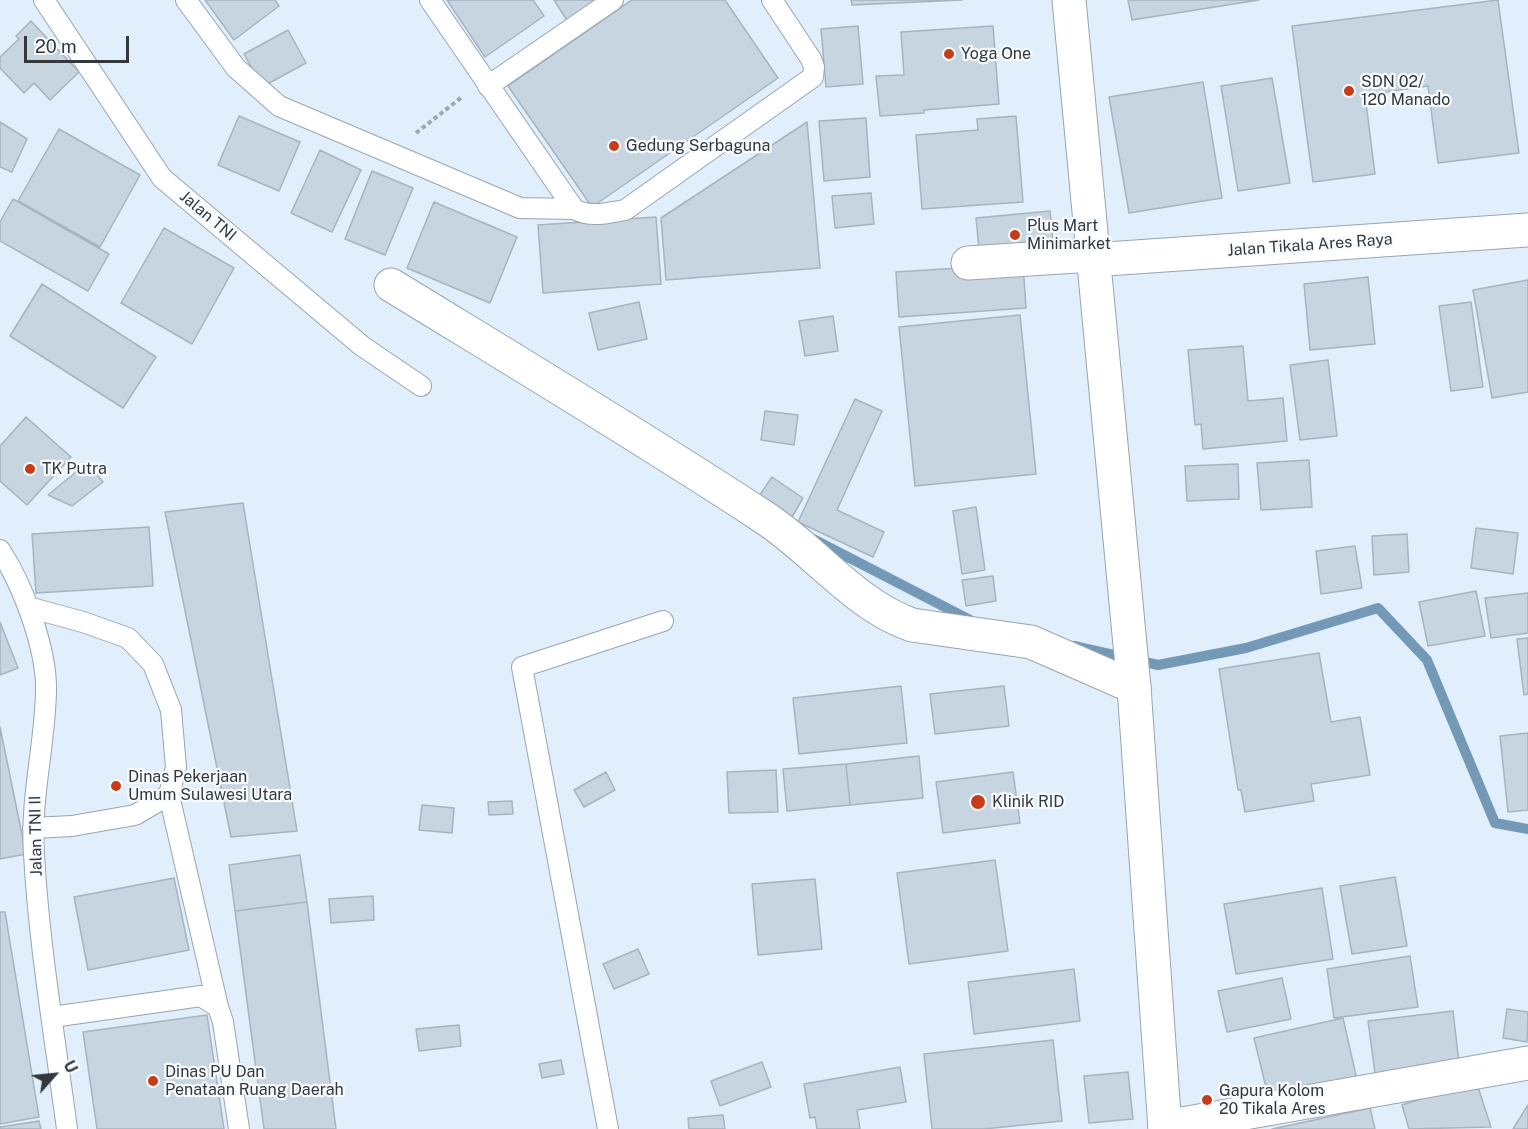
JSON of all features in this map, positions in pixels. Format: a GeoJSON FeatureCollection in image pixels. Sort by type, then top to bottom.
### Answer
{"type":"FeatureCollection","features":[{"type":"Feature","properties":{"kind":"street"},"geometry":{"type":"LineString","coordinates":[[1069,0],[1133,683],[1165,1128],[1528,1063]]}},
{"type":"Feature","properties":{"kind":"street","name":"Jalan Tikala Ares Raya"},"geometry":{"type":"LineString","coordinates":[[968,263],[1528,230]]}},
{"type":"Feature","properties":{"kind":"street"},"geometry":{"type":"LineString","coordinates":[[391,285],[762,516],[872,606],[912,625],[1031,642],[1133,683]]}},
{"type":"Feature","properties":{"kind":"lane","name":"Jalan TNI"},"geometry":{"type":"LineString","coordinates":[[44,0],[162,177],[362,345],[421,386]]}},
{"type":"Feature","properties":{"kind":"lane"},"geometry":{"type":"LineString","coordinates":[[186,0],[236,68],[279,106],[519,208],[574,209]]}},
{"type":"Feature","properties":{"kind":"lane"},"geometry":{"type":"LineString","coordinates":[[430,0],[574,209],[584,215],[625,210],[813,77],[814,67],[811,59],[772,0]]}},
{"type":"Feature","properties":{"kind":"lane"},"geometry":{"type":"LineString","coordinates":[[486,83],[613,0]]}},
{"type":"Feature","properties":{"kind":"lane","name":"Jalan TNI II"},"geometry":{"type":"LineString","coordinates":[[0,550],[28,607],[41,653],[46,688],[33,828],[34,854],[67,1129]]}},
{"type":"Feature","properties":{"kind":"lane"},"geometry":{"type":"LineString","coordinates":[[28,607],[83,622],[128,638],[153,663],[171,710],[176,767],[169,795],[223,1023],[239,1129]]}},
{"type":"Feature","properties":{"kind":"lane"},"geometry":{"type":"LineString","coordinates":[[608,1129],[522,667],[663,621]]}},
{"type":"Feature","properties":{"kind":"lane"},"geometry":{"type":"LineString","coordinates":[[33,828],[72,826],[135,815],[169,795]]}},
{"type":"Feature","properties":{"kind":"lane"},"geometry":{"type":"LineString","coordinates":[[52,1017],[201,996],[218,1007]]}},
{"type":"Feature","properties":{"kind":"path"},"geometry":{"type":"LineString","coordinates":[[390,154],[486,83]]}},
{"type":"Feature","properties":{"kind":"building"},"geometry":{"type":"Polygon","coordinates":[[[205,0],[275,0],[279,6],[234,40],[205,0]]]}},
{"type":"Feature","properties":{"kind":"building"},"geometry":{"type":"Polygon","coordinates":[[[447,0],[533,0],[544,16],[485,57],[447,0]]]}},
{"type":"Feature","properties":{"kind":"building"},"geometry":{"type":"Polygon","coordinates":[[[554,0],[602,0],[568,22],[554,0]]]}},
{"type":"Feature","properties":{"kind":"building","name":"Gedung Serbaguna"},"geometry":{"type":"Polygon","coordinates":[[[632,0],[725,0],[778,78],[592,207],[508,86],[632,0]]]}},
{"type":"Feature","properties":{"kind":"building"},"geometry":{"type":"Polygon","coordinates":[[[851,0],[962,0],[852,5],[851,0]]]}},
{"type":"Feature","properties":{"kind":"building"},"geometry":{"type":"Polygon","coordinates":[[[1128,0],[1259,0],[1132,20],[1128,0]]]}},
{"type":"Feature","properties":{"kind":"building","name":"SDN 02/ 120 Manado"},"geometry":{"type":"Polygon","coordinates":[[[1498,0],[1519,153],[1438,163],[1428,86],[1365,95],[1375,174],[1313,182],[1292,26],[1498,0]]]}},
{"type":"Feature","properties":{"kind":"building"},"geometry":{"type":"Polygon","coordinates":[[[31,21],[79,72],[50,100],[34,83],[24,93],[0,68],[0,57],[19,39],[16,36],[31,21]]]}},
{"type":"Feature","properties":{"kind":"building"},"geometry":{"type":"Polygon","coordinates":[[[858,26],[863,84],[826,87],[821,29],[858,26]]]}},
{"type":"Feature","properties":{"kind":"building","name":"Yoga One"},"geometry":{"type":"Polygon","coordinates":[[[993,26],[999,104],[880,116],[876,76],[904,75],[901,32],[993,26]]]}},
{"type":"Feature","properties":{"kind":"building"},"geometry":{"type":"Polygon","coordinates":[[[288,30],[306,63],[262,87],[244,54],[288,30]]]}},
{"type":"Feature","properties":{"kind":"building"},"geometry":{"type":"Polygon","coordinates":[[[1272,78],[1290,183],[1238,191],[1221,86],[1272,78]]]}},
{"type":"Feature","properties":{"kind":"building"},"geometry":{"type":"Polygon","coordinates":[[[1203,82],[1222,198],[1129,213],[1109,97],[1203,82]]]}},
{"type":"Feature","properties":{"kind":"building"},"geometry":{"type":"Polygon","coordinates":[[[239,116],[300,142],[279,191],[218,165],[239,116]]]}},
{"type":"Feature","properties":{"kind":"building"},"geometry":{"type":"Polygon","coordinates":[[[1016,116],[1023,202],[922,209],[916,135],[978,130],[977,119],[1016,116]]]}},
{"type":"Feature","properties":{"kind":"building"},"geometry":{"type":"Polygon","coordinates":[[[866,118],[870,177],[824,181],[819,121],[866,118]]]}},
{"type":"Feature","properties":{"kind":"building"},"geometry":{"type":"Polygon","coordinates":[[[0,122],[27,139],[12,172],[0,167],[0,122]]]}},
{"type":"Feature","properties":{"kind":"building"},"geometry":{"type":"Polygon","coordinates":[[[807,122],[820,268],[666,280],[661,218],[807,122]]]}},
{"type":"Feature","properties":{"kind":"building"},"geometry":{"type":"Polygon","coordinates":[[[59,129],[140,175],[100,247],[18,201],[59,129]]]}},
{"type":"Feature","properties":{"kind":"building"},"geometry":{"type":"Polygon","coordinates":[[[320,150],[361,170],[332,232],[291,213],[320,150]]]}},
{"type":"Feature","properties":{"kind":"building"},"geometry":{"type":"Polygon","coordinates":[[[372,171],[413,188],[385,255],[345,239],[372,171]]]}},
{"type":"Feature","properties":{"kind":"building"},"geometry":{"type":"Polygon","coordinates":[[[871,193],[874,224],[835,228],[832,196],[871,193]]]}},
{"type":"Feature","properties":{"kind":"building"},"geometry":{"type":"Polygon","coordinates":[[[13,199],[109,254],[88,291],[0,241],[0,222],[13,199]]]}},
{"type":"Feature","properties":{"kind":"building"},"geometry":{"type":"Polygon","coordinates":[[[434,202],[517,237],[490,303],[407,268],[434,202]]]}},
{"type":"Feature","properties":{"kind":"building","name":"Plus Mart Minimarket"},"geometry":{"type":"Polygon","coordinates":[[[1050,211],[1054,252],[980,259],[976,218],[1050,211]]]}},
{"type":"Feature","properties":{"kind":"building"},"geometry":{"type":"Polygon","coordinates":[[[656,217],[661,284],[543,293],[538,225],[656,217]]]}},
{"type":"Feature","properties":{"kind":"building"},"geometry":{"type":"Polygon","coordinates":[[[164,228],[234,268],[192,344],[121,303],[164,228]]]}},
{"type":"Feature","properties":{"kind":"building"},"geometry":{"type":"Polygon","coordinates":[[[1023,264],[1026,308],[899,317],[896,272],[1023,264]]]}},
{"type":"Feature","properties":{"kind":"building"},"geometry":{"type":"Polygon","coordinates":[[[1368,277],[1375,344],[1310,350],[1304,284],[1368,277]]]}},
{"type":"Feature","properties":{"kind":"building"},"geometry":{"type":"Polygon","coordinates":[[[1528,280],[1528,392],[1492,398],[1473,290],[1528,280]]]}},
{"type":"Feature","properties":{"kind":"building"},"geometry":{"type":"Polygon","coordinates":[[[42,284],[156,357],[123,408],[10,336],[42,284]]]}},
{"type":"Feature","properties":{"kind":"building"},"geometry":{"type":"Polygon","coordinates":[[[639,302],[647,339],[598,350],[589,313],[639,302]]]}},
{"type":"Feature","properties":{"kind":"building"},"geometry":{"type":"Polygon","coordinates":[[[1471,302],[1483,387],[1451,391],[1439,306],[1471,302]]]}},
{"type":"Feature","properties":{"kind":"building"},"geometry":{"type":"Polygon","coordinates":[[[1020,315],[1036,474],[915,486],[899,327],[1020,315]]]}},
{"type":"Feature","properties":{"kind":"building"},"geometry":{"type":"Polygon","coordinates":[[[833,316],[838,351],[805,356],[799,321],[833,316]]]}},
{"type":"Feature","properties":{"kind":"building"},"geometry":{"type":"Polygon","coordinates":[[[1243,346],[1248,401],[1283,398],[1287,441],[1203,449],[1201,424],[1195,425],[1188,350],[1243,346]]]}},
{"type":"Feature","properties":{"kind":"building"},"geometry":{"type":"Polygon","coordinates":[[[1328,360],[1337,436],[1300,440],[1290,365],[1328,360]]]}},
{"type":"Feature","properties":{"kind":"building"},"geometry":{"type":"Polygon","coordinates":[[[855,399],[882,411],[837,510],[884,532],[873,557],[798,522],[855,399]]]}},
{"type":"Feature","properties":{"kind":"building"},"geometry":{"type":"Polygon","coordinates":[[[765,411],[798,415],[794,445],[761,440],[765,411]]]}},
{"type":"Feature","properties":{"kind":"building","name":"TK Putra"},"geometry":{"type":"Polygon","coordinates":[[[26,417],[71,457],[27,505],[0,481],[0,446],[26,417]]]}},
{"type":"Feature","properties":{"kind":"building"},"geometry":{"type":"Polygon","coordinates":[[[1309,460],[1312,507],[1261,510],[1257,463],[1309,460]]]}},
{"type":"Feature","properties":{"kind":"building"},"geometry":{"type":"Polygon","coordinates":[[[87,463],[103,482],[72,506],[48,495],[87,463]]]}},
{"type":"Feature","properties":{"kind":"building"},"geometry":{"type":"Polygon","coordinates":[[[1238,464],[1239,499],[1187,501],[1185,466],[1238,464]]]}},
{"type":"Feature","properties":{"kind":"building"},"geometry":{"type":"Polygon","coordinates":[[[772,477],[803,498],[792,517],[759,496],[772,477]]]}},
{"type":"Feature","properties":{"kind":"building"},"geometry":{"type":"Polygon","coordinates":[[[243,503],[297,831],[231,837],[165,512],[243,503]]]}},
{"type":"Feature","properties":{"kind":"building"},"geometry":{"type":"Polygon","coordinates":[[[976,507],[985,570],[962,574],[953,511],[976,507]]]}},
{"type":"Feature","properties":{"kind":"building"},"geometry":{"type":"Polygon","coordinates":[[[149,527],[153,586],[36,593],[32,534],[149,527]]]}},
{"type":"Feature","properties":{"kind":"building"},"geometry":{"type":"Polygon","coordinates":[[[1476,528],[1518,533],[1513,574],[1471,568],[1476,528]]]}},
{"type":"Feature","properties":{"kind":"building"},"geometry":{"type":"Polygon","coordinates":[[[1407,534],[1409,572],[1374,575],[1372,536],[1407,534]]]}},
{"type":"Feature","properties":{"kind":"building"},"geometry":{"type":"Polygon","coordinates":[[[1355,546],[1362,588],[1321,594],[1316,551],[1355,546]]]}},
{"type":"Feature","properties":{"kind":"building"},"geometry":{"type":"Polygon","coordinates":[[[993,576],[996,601],[966,606],[962,580],[993,576]]]}},
{"type":"Feature","properties":{"kind":"building"},"geometry":{"type":"Polygon","coordinates":[[[1476,591],[1485,636],[1428,646],[1419,602],[1476,591]]]}},
{"type":"Feature","properties":{"kind":"building"},"geometry":{"type":"Polygon","coordinates":[[[1528,593],[1528,633],[1491,638],[1485,598],[1528,593]]]}},
{"type":"Feature","properties":{"kind":"building"},"geometry":{"type":"Polygon","coordinates":[[[0,622],[18,668],[0,675],[0,622]]]}},
{"type":"Feature","properties":{"kind":"building"},"geometry":{"type":"Polygon","coordinates":[[[1528,638],[1528,694],[1524,695],[1517,639],[1528,638]]]}},
{"type":"Feature","properties":{"kind":"building"},"geometry":{"type":"Polygon","coordinates":[[[1319,653],[1331,722],[1360,717],[1370,775],[1311,784],[1314,801],[1245,812],[1241,790],[1238,790],[1219,669],[1319,653]]]}},
{"type":"Feature","properties":{"kind":"building"},"geometry":{"type":"Polygon","coordinates":[[[901,686],[907,743],[799,754],[793,698],[901,686]]]}},
{"type":"Feature","properties":{"kind":"building"},"geometry":{"type":"Polygon","coordinates":[[[1004,686],[1009,726],[935,734],[930,694],[1004,686]]]}},
{"type":"Feature","properties":{"kind":"building"},"geometry":{"type":"Polygon","coordinates":[[[0,727],[26,854],[0,859],[0,727]]]}},
{"type":"Feature","properties":{"kind":"building"},"geometry":{"type":"Polygon","coordinates":[[[1528,733],[1528,810],[1508,812],[1500,736],[1528,733]]]}},
{"type":"Feature","properties":{"kind":"building"},"geometry":{"type":"Polygon","coordinates":[[[919,756],[923,798],[850,805],[846,764],[919,756]]]}},
{"type":"Feature","properties":{"kind":"building"},"geometry":{"type":"Polygon","coordinates":[[[846,764],[850,805],[787,811],[783,769],[846,764]]]}},
{"type":"Feature","properties":{"kind":"building"},"geometry":{"type":"Polygon","coordinates":[[[776,770],[778,812],[729,813],[727,772],[776,770]]]}},
{"type":"Feature","properties":{"kind":"building"},"geometry":{"type":"Polygon","coordinates":[[[606,772],[615,790],[584,807],[574,790],[606,772]]]}},
{"type":"Feature","properties":{"kind":"building","name":"Klinik RID"},"geometry":{"type":"Polygon","coordinates":[[[1013,772],[1020,823],[943,833],[936,782],[1013,772]]]}},
{"type":"Feature","properties":{"kind":"building"},"geometry":{"type":"Polygon","coordinates":[[[512,801],[513,814],[489,815],[488,802],[512,801]]]}},
{"type":"Feature","properties":{"kind":"building"},"geometry":{"type":"Polygon","coordinates":[[[422,805],[454,808],[452,833],[419,830],[422,805]]]}},
{"type":"Feature","properties":{"kind":"building"},"geometry":{"type":"Polygon","coordinates":[[[300,855],[307,902],[235,911],[229,865],[300,855]]]}},
{"type":"Feature","properties":{"kind":"building"},"geometry":{"type":"Polygon","coordinates":[[[995,860],[1008,951],[909,964],[897,873],[995,860]]]}},
{"type":"Feature","properties":{"kind":"building"},"geometry":{"type":"Polygon","coordinates":[[[1395,877],[1407,946],[1352,954],[1340,886],[1395,877]]]}},
{"type":"Feature","properties":{"kind":"building"},"geometry":{"type":"Polygon","coordinates":[[[174,878],[189,950],[88,970],[74,897],[174,878]]]}},
{"type":"Feature","properties":{"kind":"building"},"geometry":{"type":"Polygon","coordinates":[[[815,879],[822,949],[758,955],[752,884],[815,879]]]}},
{"type":"Feature","properties":{"kind":"building"},"geometry":{"type":"Polygon","coordinates":[[[1322,888],[1333,959],[1236,974],[1224,904],[1322,888]]]}},
{"type":"Feature","properties":{"kind":"building"},"geometry":{"type":"Polygon","coordinates":[[[373,896],[374,920],[331,923],[329,899],[373,896]]]}},
{"type":"Feature","properties":{"kind":"building"},"geometry":{"type":"Polygon","coordinates":[[[307,902],[336,1129],[264,1129],[235,911],[307,902]]]}},
{"type":"Feature","properties":{"kind":"building"},"geometry":{"type":"Polygon","coordinates":[[[0,912],[5,912],[39,1117],[0,1124],[0,912]]]}},
{"type":"Feature","properties":{"kind":"building"},"geometry":{"type":"Polygon","coordinates":[[[638,949],[649,974],[614,989],[603,964],[638,949]]]}},
{"type":"Feature","properties":{"kind":"building"},"geometry":{"type":"Polygon","coordinates":[[[1410,956],[1418,1007],[1334,1018],[1327,969],[1410,956]]]}},
{"type":"Feature","properties":{"kind":"building"},"geometry":{"type":"Polygon","coordinates":[[[1074,969],[1080,1021],[974,1034],[968,982],[1074,969]]]}},
{"type":"Feature","properties":{"kind":"building"},"geometry":{"type":"Polygon","coordinates":[[[1282,978],[1291,1019],[1227,1032],[1218,991],[1282,978]]]}},
{"type":"Feature","properties":{"kind":"building"},"geometry":{"type":"Polygon","coordinates":[[[1507,1009],[1528,1012],[1527,1042],[1503,1038],[1507,1009]]]}},
{"type":"Feature","properties":{"kind":"building"},"geometry":{"type":"Polygon","coordinates":[[[1453,1011],[1460,1071],[1376,1081],[1368,1021],[1453,1011]]]}},
{"type":"Feature","properties":{"kind":"building","name":"Dinas PU Dan Penataan Ruang Daerah"},"geometry":{"type":"Polygon","coordinates":[[[207,1015],[224,1129],[97,1129],[83,1032],[207,1015]]]}},
{"type":"Feature","properties":{"kind":"building"},"geometry":{"type":"Polygon","coordinates":[[[1343,1018],[1357,1080],[1269,1100],[1254,1038],[1343,1018]]]}},
{"type":"Feature","properties":{"kind":"building"},"geometry":{"type":"Polygon","coordinates":[[[459,1025],[461,1046],[419,1051],[416,1029],[459,1025]]]}},
{"type":"Feature","properties":{"kind":"building"},"geometry":{"type":"Polygon","coordinates":[[[1053,1040],[1062,1121],[984,1129],[932,1129],[924,1054],[1053,1040]]]}},
{"type":"Feature","properties":{"kind":"building"},"geometry":{"type":"Polygon","coordinates":[[[561,1060],[564,1074],[542,1078],[539,1064],[561,1060]]]}},
{"type":"Feature","properties":{"kind":"building"},"geometry":{"type":"Polygon","coordinates":[[[762,1062],[771,1087],[720,1106],[711,1081],[762,1062]]]}},
{"type":"Feature","properties":{"kind":"building"},"geometry":{"type":"Polygon","coordinates":[[[900,1067],[906,1102],[857,1110],[860,1129],[817,1129],[815,1117],[810,1118],[804,1084],[900,1067]]]}},
{"type":"Feature","properties":{"kind":"building"},"geometry":{"type":"Polygon","coordinates":[[[1128,1072],[1133,1119],[1089,1123],[1084,1076],[1128,1072]]]}},
{"type":"Feature","properties":{"kind":"building"},"geometry":{"type":"Polygon","coordinates":[[[1476,1081],[1491,1127],[1409,1129],[1402,1105],[1476,1081]]]}},
{"type":"Feature","properties":{"kind":"building"},"geometry":{"type":"Polygon","coordinates":[[[1528,1105],[1528,1129],[1513,1129],[1528,1105]]]}},
{"type":"Feature","properties":{"kind":"building"},"geometry":{"type":"Polygon","coordinates":[[[1370,1108],[1375,1129],[1272,1129],[1370,1108]]]}},
{"type":"Feature","properties":{"kind":"building"},"geometry":{"type":"Polygon","coordinates":[[[723,1115],[725,1129],[689,1129],[688,1118],[723,1115]]]}},
{"type":"Feature","properties":{"kind":"building"},"geometry":{"type":"Polygon","coordinates":[[[39,1121],[41,1129],[0,1129],[0,1127],[39,1121]]]}},
{"type":"Feature","properties":{"kind":"waterway"},"geometry":{"type":"LineString","coordinates":[[813,539],[972,621]]}},
{"type":"Feature","properties":{"kind":"waterway"},"geometry":{"type":"LineString","coordinates":[[1074,646],[1158,665],[1246,648],[1378,608],[1427,660],[1495,823],[1528,829]]}},
{"type":"Feature","properties":{"kind":"place","name":"Yoga One"},"geometry":{"type":"Point","coordinates":[949,54]}},
{"type":"Feature","properties":{"kind":"place","name":"SDN 02/ 120 Manado"},"geometry":{"type":"Point","coordinates":[1349,91]}},
{"type":"Feature","properties":{"kind":"place","name":"Gedung Serbaguna"},"geometry":{"type":"Point","coordinates":[614,146]}},
{"type":"Feature","properties":{"kind":"place","name":"Plus Mart Minimarket"},"geometry":{"type":"Point","coordinates":[1015,235]}},
{"type":"Feature","properties":{"kind":"place","name":"TK Putra"},"geometry":{"type":"Point","coordinates":[30,469]}},
{"type":"Feature","properties":{"kind":"place","name":"Dinas Pekerjaan Umum Sulawesi Utara"},"geometry":{"type":"Point","coordinates":[116,786]}},
{"type":"Feature","properties":{"kind":"place","name":"Klinik RID"},"geometry":{"type":"Point","coordinates":[978,802]}},
{"type":"Feature","properties":{"kind":"place","name":"Dinas PU Dan Penataan Ruang Daerah"},"geometry":{"type":"Point","coordinates":[153,1081]}},
{"type":"Feature","properties":{"kind":"place","name":"Gapura Kolom 20 Tikala Ares"},"geometry":{"type":"Point","coordinates":[1207,1100]}}]}
